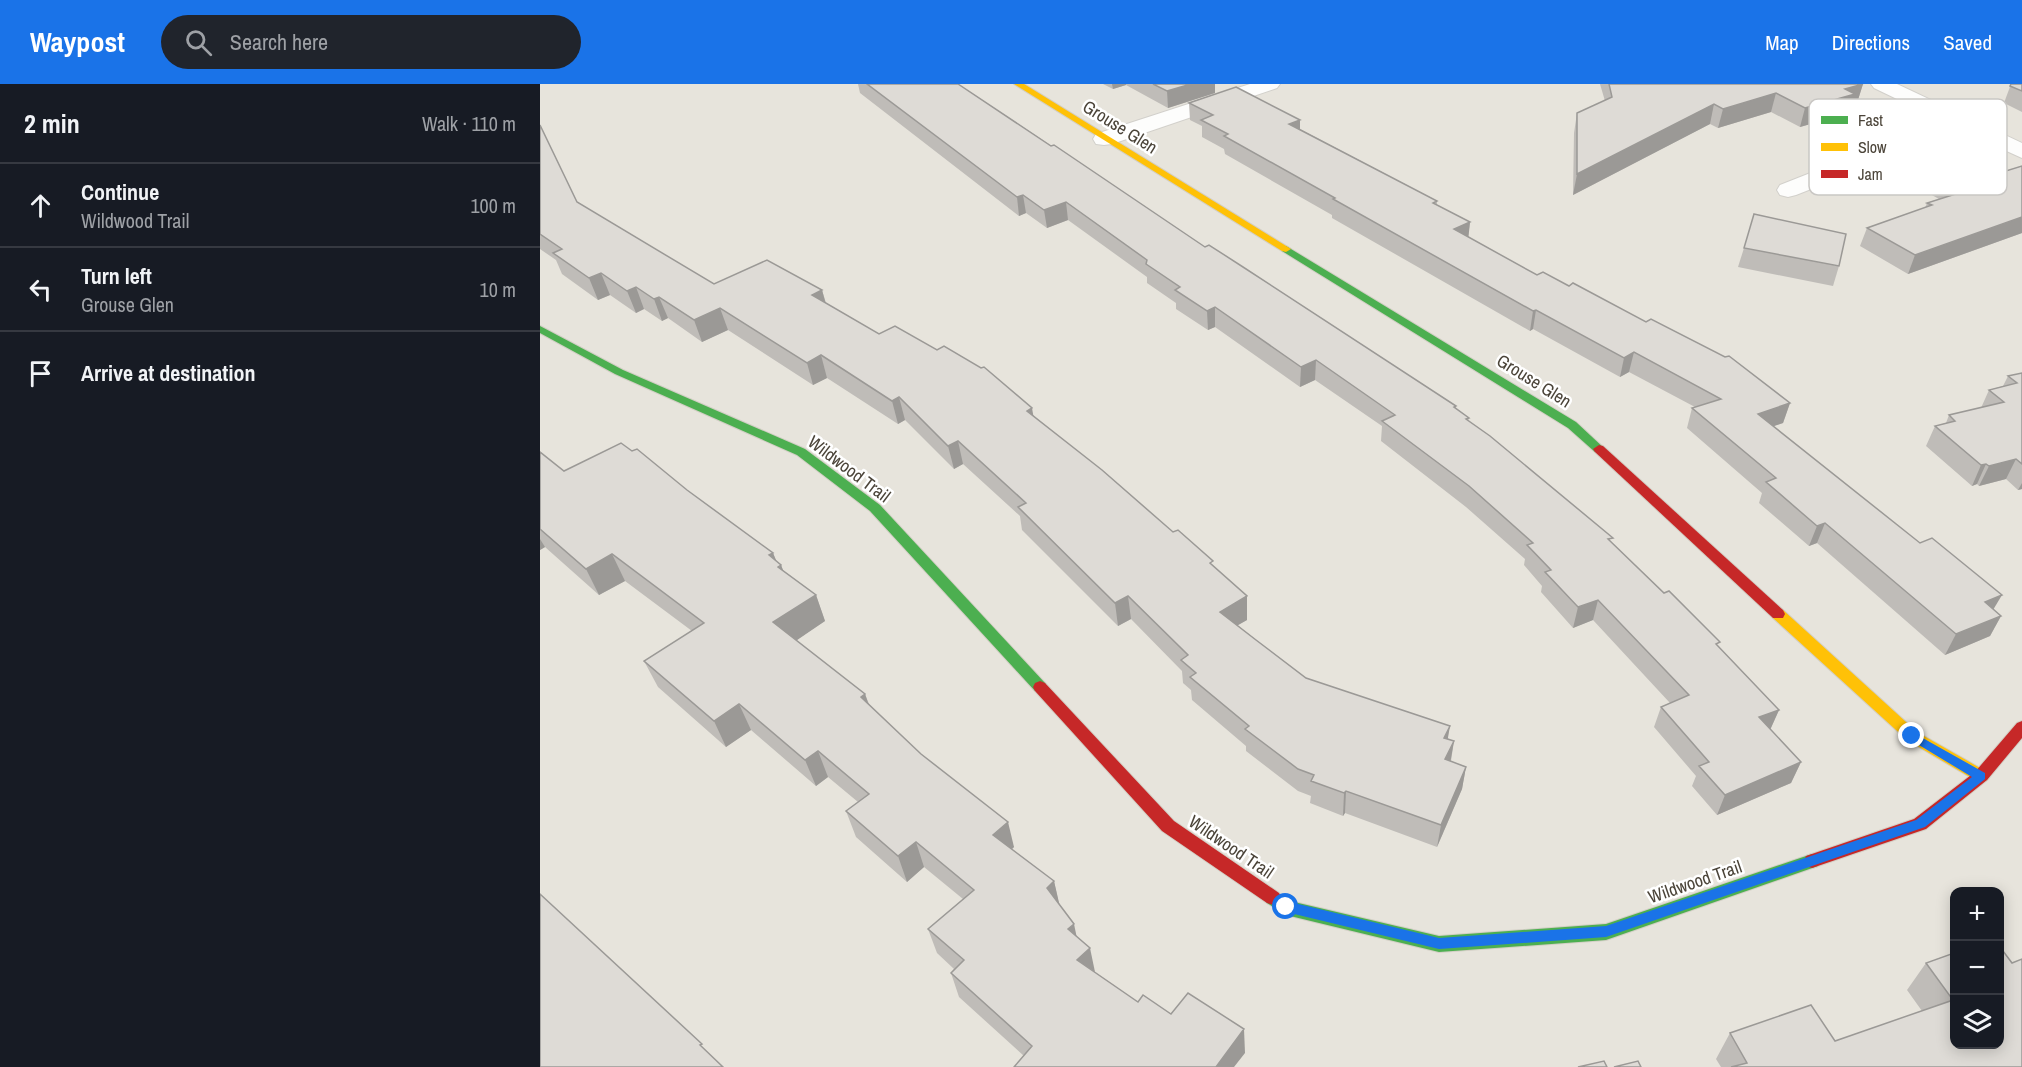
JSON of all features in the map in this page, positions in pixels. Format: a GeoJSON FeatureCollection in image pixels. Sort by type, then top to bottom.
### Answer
{"type":"FeatureCollection","features":[{"type":"Feature","properties":{"kind":"street","name":"Grouse Glen"},"geometry":{"type":"LineString","coordinates":[[1018,84],[1572,425],[1912,736],[1981,776]]}},
{"type":"Feature","properties":{"kind":"street"},"geometry":{"type":"LineString","coordinates":[[1104,139],[1270,84]]}},
{"type":"Feature","properties":{"kind":"street"},"geometry":{"type":"LineString","coordinates":[[1881,84],[1913,99]]}},
{"type":"Feature","properties":{"kind":"street"},"geometry":{"type":"LineString","coordinates":[[2007,144],[2022,151]]}},
{"type":"Feature","properties":{"kind":"street"},"geometry":{"type":"LineString","coordinates":[[1788,190],[1809,182]]}},
{"type":"Feature","properties":{"kind":"street","name":"Wildwood Trail"},"geometry":{"type":"LineString","coordinates":[[540,329],[619,372],[801,452],[875,508],[1168,826],[1286,907],[1439,944],[1606,932],[1920,824],[1981,776],[2022,727]]}},
{"type":"Feature","properties":{"kind":"shaded area"},"geometry":{"type":"Polygon","coordinates":[[[540,84],[2022,84],[2022,1067],[540,1067],[540,84]]]}},
{"type":"Feature","properties":{"kind":"building"},"geometry":{"type":"Polygon","coordinates":[[[867,84],[958,84],[1051,146],[1054,145],[1205,247],[1209,245],[1456,406],[1454,407],[1469,418],[1466,419],[1490,436],[1613,538],[1608,539],[1664,593],[1669,591],[1720,642],[1716,644],[1779,710],[1759,717],[1801,762],[1725,795],[1699,766],[1709,762],[1661,707],[1689,695],[1598,600],[1578,607],[1545,572],[1551,570],[1527,545],[1533,543],[1469,486],[1382,421],[1395,415],[1316,360],[1301,367],[1215,307],[1207,311],[1175,290],[1180,287],[1146,264],[1147,260],[1066,202],[1044,210],[1023,195],[1017,197],[867,84]]]}},
{"type":"Feature","properties":{"kind":"building"},"geometry":{"type":"Polygon","coordinates":[[[1153,84],[1191,84],[1167,91],[1153,84]]]}},
{"type":"Feature","properties":{"kind":"building"},"geometry":{"type":"Polygon","coordinates":[[[1609,84],[1863,84],[1845,89],[1855,94],[1837,99],[1809,99],[1809,107],[1805,108],[1776,93],[1723,109],[1714,104],[1577,174],[1577,113],[1612,97],[1609,84]]]}},
{"type":"Feature","properties":{"kind":"building"},"geometry":{"type":"Polygon","coordinates":[[[2011,84],[2022,84],[2022,91],[2010,86],[2011,84]]]}},
{"type":"Feature","properties":{"kind":"building"},"geometry":{"type":"Polygon","coordinates":[[[1236,87],[1300,120],[1289,124],[1437,201],[1433,203],[1470,222],[1454,229],[1537,275],[1543,272],[1569,286],[1573,283],[1646,322],[1651,319],[1725,357],[1729,356],[1790,403],[1758,414],[1920,543],[1932,538],[2002,595],[1985,602],[2001,616],[1956,634],[1825,523],[1817,526],[1766,482],[1776,478],[1692,408],[1721,399],[1634,352],[1624,358],[1536,310],[1533,311],[1224,136],[1228,134],[1201,120],[1213,115],[1189,103],[1236,87]]]}},
{"type":"Feature","properties":{"kind":"building"},"geometry":{"type":"Polygon","coordinates":[[[540,125],[577,202],[714,284],[767,260],[822,290],[812,295],[879,334],[895,326],[937,350],[944,346],[981,368],[984,367],[1032,408],[1027,411],[1102,470],[1173,532],[1178,530],[1213,561],[1210,563],[1247,596],[1220,612],[1256,640],[1306,678],[1450,726],[1444,738],[1454,741],[1445,759],[1466,767],[1441,825],[1311,781],[1314,775],[1298,769],[1245,729],[1249,726],[1190,677],[1196,673],[1181,660],[1188,655],[1128,596],[1115,603],[1018,507],[1026,503],[958,441],[948,446],[899,397],[892,401],[821,355],[807,363],[720,308],[694,320],[659,297],[654,299],[636,287],[627,291],[601,273],[589,278],[553,253],[562,249],[540,234],[540,125]]]}},
{"type":"Feature","properties":{"kind":"building"},"geometry":{"type":"Polygon","coordinates":[[[2022,166],[2022,217],[1915,255],[1867,228],[1932,205],[1927,203],[1952,195],[2007,195],[2007,171],[2022,166]]]}},
{"type":"Feature","properties":{"kind":"building"},"geometry":{"type":"Polygon","coordinates":[[[1754,214],[1846,234],[1839,266],[1744,248],[1754,214]]]}},
{"type":"Feature","properties":{"kind":"building"},"geometry":{"type":"Polygon","coordinates":[[[2022,373],[2022,464],[2016,459],[1989,466],[1981,465],[1935,426],[1955,421],[1949,415],[2004,402],[1989,390],[2017,383],[2008,376],[2022,373]]]}},
{"type":"Feature","properties":{"kind":"building"},"geometry":{"type":"Polygon","coordinates":[[[621,443],[632,451],[637,449],[687,490],[773,553],[769,555],[781,565],[778,567],[816,595],[773,622],[865,694],[861,697],[921,754],[1008,822],[993,835],[1054,881],[1047,888],[1074,924],[1068,929],[1090,948],[1077,960],[1138,1002],[1143,995],[1171,1014],[1188,993],[1244,1029],[1216,1067],[1014,1067],[1032,1046],[951,973],[964,960],[928,929],[974,890],[916,842],[898,856],[846,811],[869,794],[818,751],[805,760],[739,704],[714,721],[644,661],[704,623],[612,554],[586,569],[540,529],[540,452],[564,471],[621,443]]]}},
{"type":"Feature","properties":{"kind":"building"},"geometry":{"type":"Polygon","coordinates":[[[540,894],[702,1044],[700,1045],[723,1067],[540,1067],[540,894]]]}},
{"type":"Feature","properties":{"kind":"building"},"geometry":{"type":"Polygon","coordinates":[[[2004,952],[2012,963],[2022,959],[2022,1067],[1731,1067],[1747,1063],[1730,1033],[1811,1005],[1835,1041],[1950,1001],[1950,1049],[2004,1049],[2004,952]]]}},
{"type":"Feature","properties":{"kind":"building"},"geometry":{"type":"Polygon","coordinates":[[[1950,954],[1950,996],[1926,963],[1950,954]]]}},
{"type":"Feature","properties":{"kind":"building"},"geometry":{"type":"Polygon","coordinates":[[[1604,1061],[1607,1067],[1578,1067],[1604,1061]]]}},
{"type":"Feature","properties":{"kind":"building"},"geometry":{"type":"Polygon","coordinates":[[[1638,1061],[1641,1067],[1614,1067],[1638,1061]]]}},
{"type":"Feature","properties":{"kind":"traffic: fast"},"geometry":{"type":"LineString","coordinates":[[1286,249],[1572,425],[1599,449]]}},
{"type":"Feature","properties":{"kind":"traffic: fast"},"geometry":{"type":"LineString","coordinates":[[540,329],[619,372],[801,452],[875,508],[1040,687]]}},
{"type":"Feature","properties":{"kind":"traffic: fast"},"geometry":{"type":"LineString","coordinates":[[1273,898],[1286,907],[1439,944],[1606,932],[1812,861]]}},
{"type":"Feature","properties":{"kind":"traffic: slow"},"geometry":{"type":"LineString","coordinates":[[1018,84],[1286,249]]}},
{"type":"Feature","properties":{"kind":"traffic: slow"},"geometry":{"type":"LineString","coordinates":[[1778,614],[1912,736],[1981,776]]}},
{"type":"Feature","properties":{"kind":"traffic: jam"},"geometry":{"type":"LineString","coordinates":[[1599,449],[1778,614]]}},
{"type":"Feature","properties":{"kind":"traffic: jam"},"geometry":{"type":"LineString","coordinates":[[1040,687],[1168,826],[1273,898]]}},
{"type":"Feature","properties":{"kind":"traffic: jam"},"geometry":{"type":"LineString","coordinates":[[1812,861],[1920,824],[1981,776],[2022,727]]}},
{"type":"Feature","properties":{"kind":"route"},"geometry":{"type":"LineString","coordinates":[[1286,907],[1439,944],[1606,932],[1920,824],[1981,776],[1912,736]]}}]}
